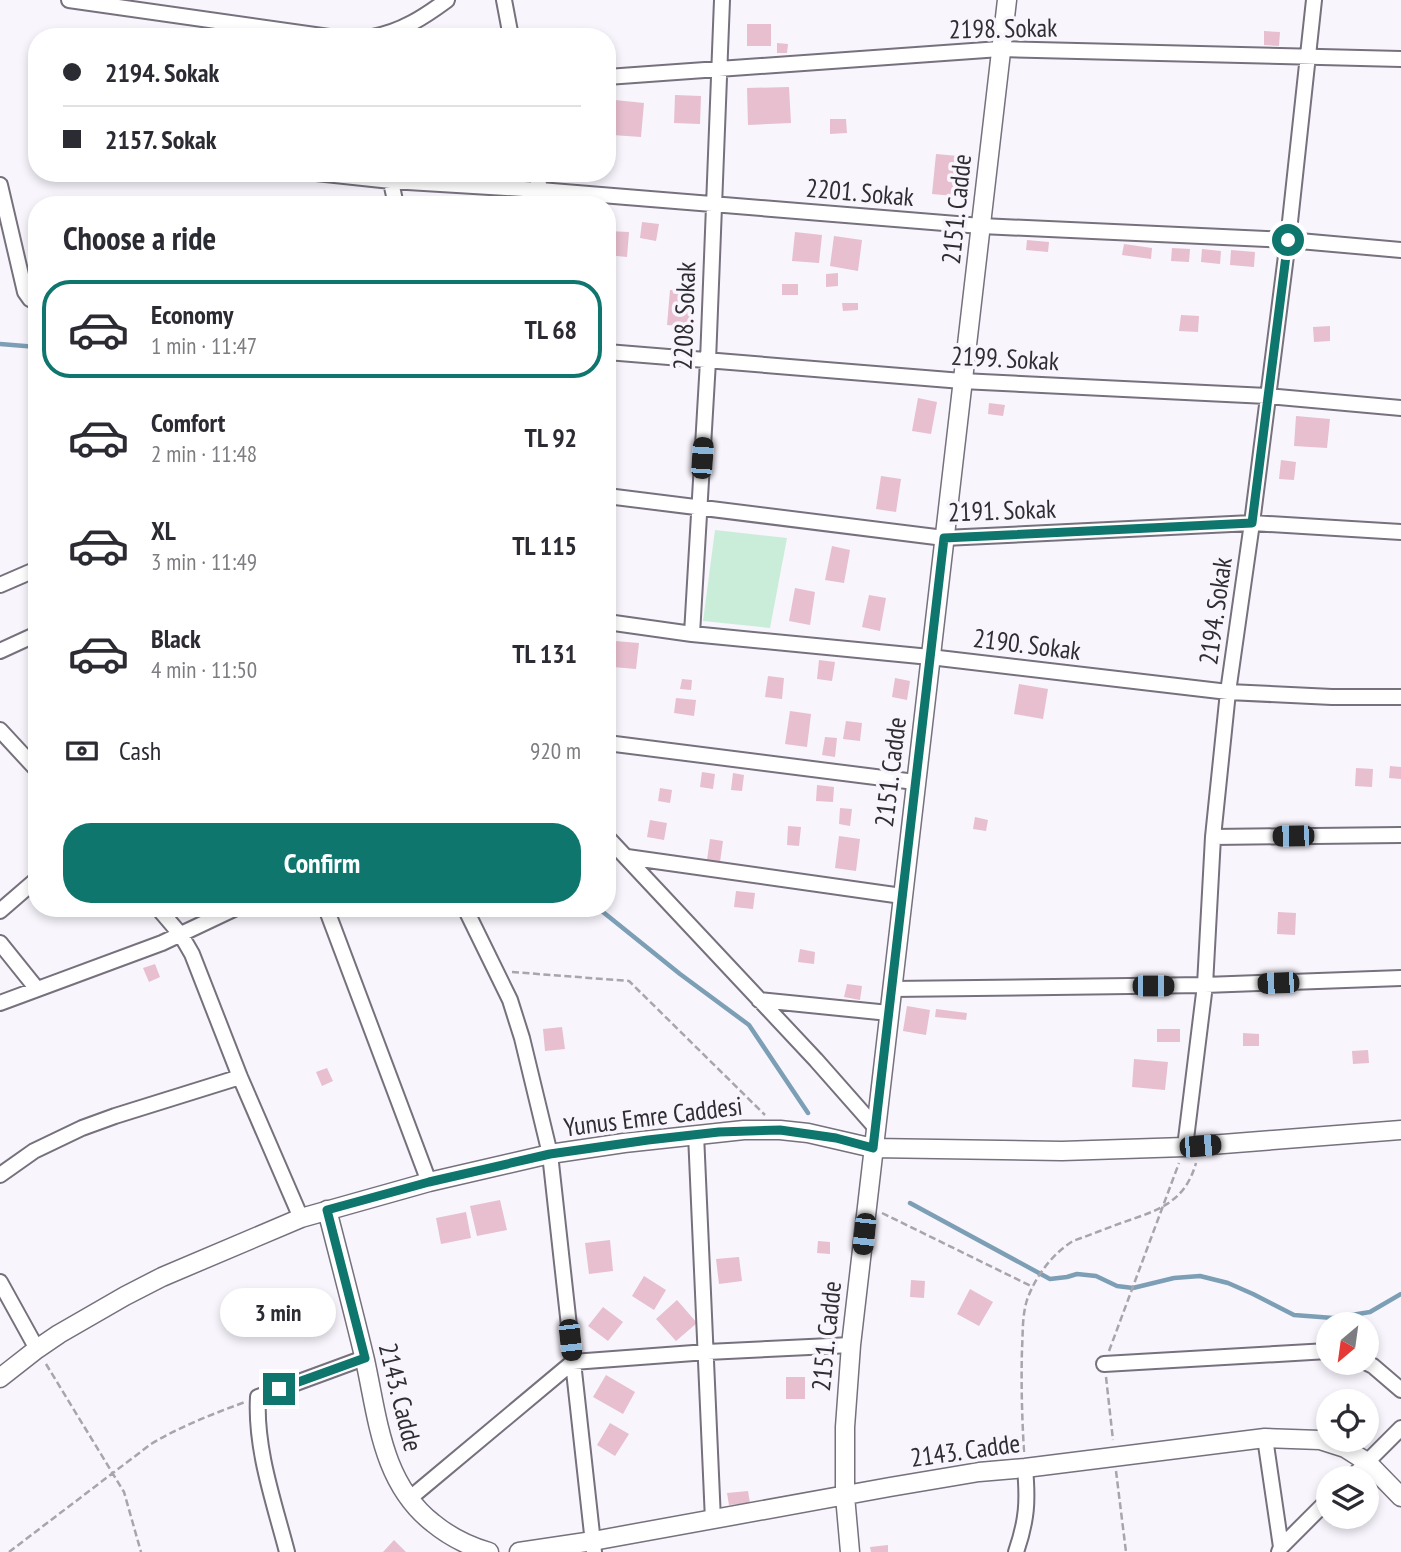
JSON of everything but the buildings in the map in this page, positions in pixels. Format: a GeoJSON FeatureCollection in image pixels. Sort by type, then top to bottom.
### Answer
{"type":"FeatureCollection","features":[{"type":"Feature","properties":{"kind":"street"},"geometry":{"type":"LineString","coordinates":[[69,0],[266,28]]}},
{"type":"Feature","properties":{"kind":"street"},"geometry":{"type":"LineString","coordinates":[[401,28],[447,0]]}},
{"type":"Feature","properties":{"kind":"street"},"geometry":{"type":"LineString","coordinates":[[504,0],[509,28]]}},
{"type":"Feature","properties":{"kind":"street","name":"2208. Sokak"},"geometry":{"type":"LineString","coordinates":[[691,634],[708,361],[722,0]]}},
{"type":"Feature","properties":{"kind":"street","name":"2151. Cadde"},"geometry":{"type":"LineString","coordinates":[[850,1552],[845,1496],[845,1415],[851,1345],[1007,0]]}},
{"type":"Feature","properties":{"kind":"street","name":"2194. Sokak"},"geometry":{"type":"LineString","coordinates":[[1193,1147],[1213,837],[1228,692],[1288,240],[1314,0]]}},
{"type":"Feature","properties":{"kind":"street","name":"2198. Sokak"},"geometry":{"type":"LineString","coordinates":[[616,76],[1000,49],[1401,59]]}},
{"type":"Feature","properties":{"kind":"street","name":"2201. Sokak"},"geometry":{"type":"LineString","coordinates":[[448,182],[614,196]]}},
{"type":"Feature","properties":{"kind":"street"},"geometry":{"type":"LineString","coordinates":[[539,182],[540,190]]}},
{"type":"Feature","properties":{"kind":"street"},"geometry":{"type":"LineString","coordinates":[[0,186],[28,296]]}},
{"type":"Feature","properties":{"kind":"street","name":"2201. Sokak"},"geometry":{"type":"LineString","coordinates":[[616,196],[981,226],[1288,240],[1401,250]]}},
{"type":"Feature","properties":{"kind":"street","name":"2199. Sokak"},"geometry":{"type":"LineString","coordinates":[[616,353],[962,381],[1268,396],[1401,408]]}},
{"type":"Feature","properties":{"kind":"street","name":"2191. Sokak"},"geometry":{"type":"LineString","coordinates":[[616,497],[944,538],[1252,523],[1401,532]]}},
{"type":"Feature","properties":{"kind":"street"},"geometry":{"type":"LineString","coordinates":[[0,585],[28,573]]}},
{"type":"Feature","properties":{"kind":"street","name":"2190. Sokak"},"geometry":{"type":"LineString","coordinates":[[616,623],[691,634],[930,657],[1228,692],[1401,697]]}},
{"type":"Feature","properties":{"kind":"street"},"geometry":{"type":"LineString","coordinates":[[0,651],[28,638]]}},
{"type":"Feature","properties":{"kind":"street"},"geometry":{"type":"LineString","coordinates":[[0,730],[28,760]]}},
{"type":"Feature","properties":{"kind":"street"},"geometry":{"type":"LineString","coordinates":[[616,744],[915,782]]}},
{"type":"Feature","properties":{"kind":"street"},"geometry":{"type":"LineString","coordinates":[[1213,837],[1401,835]]}},
{"type":"Feature","properties":{"kind":"street"},"geometry":{"type":"LineString","coordinates":[[616,846],[876,1128]]}},
{"type":"Feature","properties":{"kind":"street"},"geometry":{"type":"LineString","coordinates":[[627,857],[902,896]]}},
{"type":"Feature","properties":{"kind":"street"},"geometry":{"type":"LineString","coordinates":[[0,911],[28,887]]}},
{"type":"Feature","properties":{"kind":"street"},"geometry":{"type":"LineString","coordinates":[[166,917],[181,935],[196,964],[240,1077],[301,1218]]}},
{"type":"Feature","properties":{"kind":"street"},"geometry":{"type":"LineString","coordinates":[[0,1003],[90,971],[181,935],[218,917]]}},
{"type":"Feature","properties":{"kind":"street"},"geometry":{"type":"LineString","coordinates":[[329,917],[429,1182]]}},
{"type":"Feature","properties":{"kind":"street"},"geometry":{"type":"LineString","coordinates":[[469,917],[510,1000],[550,1154],[593,1547]]}},
{"type":"Feature","properties":{"kind":"street"},"geometry":{"type":"LineString","coordinates":[[0,943],[37,989]]}},
{"type":"Feature","properties":{"kind":"street"},"geometry":{"type":"LineString","coordinates":[[892,989],[1205,985],[1401,978]]}},
{"type":"Feature","properties":{"kind":"street"},"geometry":{"type":"LineString","coordinates":[[759,1000],[889,1013]]}},
{"type":"Feature","properties":{"kind":"street"},"geometry":{"type":"LineString","coordinates":[[0,1175],[34,1151],[82,1128],[240,1077]]}},
{"type":"Feature","properties":{"kind":"street","name":"Yunus Emre Caddesi"},"geometry":{"type":"LineString","coordinates":[[0,1378],[37,1349],[94,1312],[162,1277],[301,1218],[429,1182],[550,1154],[744,1130],[780,1130],[836,1138],[873,1148],[1062,1151],[1193,1147],[1401,1130]]}},
{"type":"Feature","properties":{"kind":"street"},"geometry":{"type":"LineString","coordinates":[[696,1134],[713,1520]]}},
{"type":"Feature","properties":{"kind":"street","name":"2143. Cadde"},"geometry":{"type":"LineString","coordinates":[[327,1210],[365,1358],[387,1458],[396,1479],[423,1515],[455,1539],[489,1552]]}},
{"type":"Feature","properties":{"kind":"street"},"geometry":{"type":"LineString","coordinates":[[0,1282],[37,1349]]}},
{"type":"Feature","properties":{"kind":"street"},"geometry":{"type":"LineString","coordinates":[[409,1499],[573,1362],[851,1345]]}},
{"type":"Feature","properties":{"kind":"street"},"geometry":{"type":"LineString","coordinates":[[1104,1364],[1316,1352]]}},
{"type":"Feature","properties":{"kind":"street"},"geometry":{"type":"LineString","coordinates":[[287,1552],[261,1444],[258,1397],[365,1358]]}},
{"type":"Feature","properties":{"kind":"street"},"geometry":{"type":"LineString","coordinates":[[1379,1371],[1401,1390]]}},
{"type":"Feature","properties":{"kind":"street"},"geometry":{"type":"LineString","coordinates":[[1363,1466],[1401,1428]]}},
{"type":"Feature","properties":{"kind":"street"},"geometry":{"type":"LineString","coordinates":[[1265,1438],[1280,1550]]}},
{"type":"Feature","properties":{"kind":"street","name":"2143. Cadde"},"geometry":{"type":"LineString","coordinates":[[519,1552],[593,1547],[713,1520],[967,1474],[1265,1438],[1320,1440],[1345,1448],[1367,1462],[1401,1497]]}},
{"type":"Feature","properties":{"kind":"street"},"geometry":{"type":"LineString","coordinates":[[1016,1552],[1026,1518],[1025,1468]]}},
{"type":"Feature","properties":{"kind":"street"},"geometry":{"type":"LineString","coordinates":[[1280,1550],[1316,1512]]}},
{"type":"Feature","properties":{"kind":"path"},"geometry":{"type":"LineString","coordinates":[[496,971],[629,981],[780,1130]]}},
{"type":"Feature","properties":{"kind":"path"},"geometry":{"type":"LineString","coordinates":[[1126,1552],[1104,1364],[1162,1208],[1193,1147]]}},
{"type":"Feature","properties":{"kind":"path"},"geometry":{"type":"LineString","coordinates":[[1025,1468],[1022,1416],[1023,1322],[1033,1287],[1040,1274],[1062,1248],[1162,1208],[1183,1191],[1195,1167],[1193,1147]]}},
{"type":"Feature","properties":{"kind":"path"},"geometry":{"type":"LineString","coordinates":[[867,1206],[1033,1287]]}},
{"type":"Feature","properties":{"kind":"path"},"geometry":{"type":"LineString","coordinates":[[37,1349],[124,1492],[141,1552]]}},
{"type":"Feature","properties":{"kind":"path"},"geometry":{"type":"LineString","coordinates":[[9,1552],[151,1444],[194,1421],[258,1397]]}},
{"type":"Feature","properties":{"kind":"green space"},"geometry":{"type":"Polygon","coordinates":[[[715,530],[787,538],[770,628],[703,621],[715,530]]]}},
{"type":"Feature","properties":{"kind":"waterway"},"geometry":{"type":"LineString","coordinates":[[0,344],[28,346]]}},
{"type":"Feature","properties":{"kind":"waterway"},"geometry":{"type":"LineString","coordinates":[[609,917],[749,1025],[808,1113]]}},
{"type":"Feature","properties":{"kind":"waterway"},"geometry":{"type":"LineString","coordinates":[[910,1203],[1050,1279],[1077,1274],[1096,1276],[1117,1286],[1133,1288],[1174,1278],[1200,1276],[1228,1283],[1294,1315],[1333,1318],[1370,1312],[1401,1294]]}},
{"type":"Feature","properties":{"kind":"route"},"geometry":{"type":"LineString","coordinates":[[279,1389],[365,1358],[327,1210],[429,1182],[550,1154],[648,1140],[744,1130],[780,1130],[836,1138],[873,1148],[944,538],[1252,523],[1288,240]]}}]}
